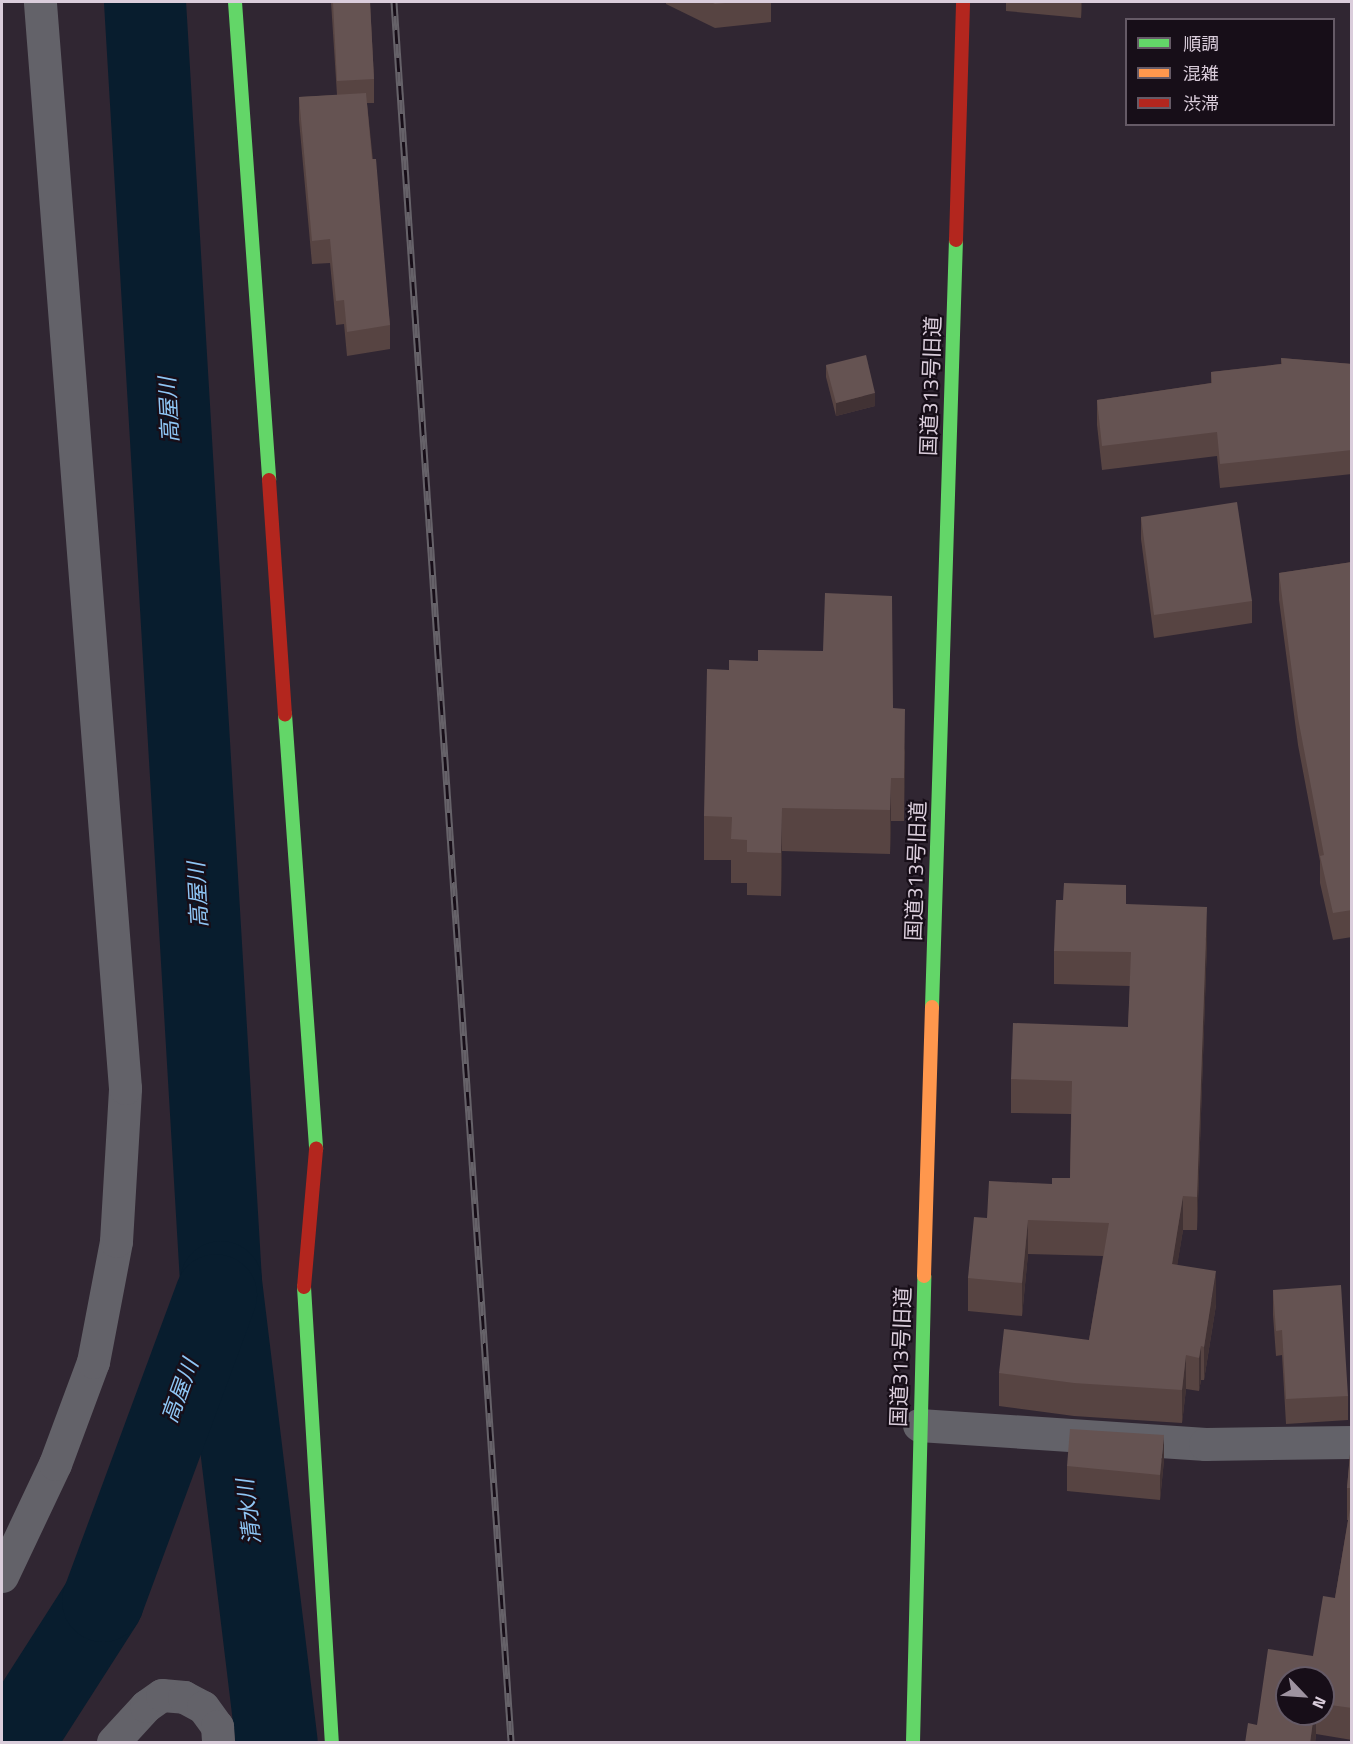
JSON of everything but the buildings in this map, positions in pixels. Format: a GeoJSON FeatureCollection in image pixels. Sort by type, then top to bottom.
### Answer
{"type":"FeatureCollection","features":[{"type":"Feature","properties":{"kind":"street"},"geometry":{"type":"LineString","coordinates":[[2,1576],[55,1464],[93,1362],[116,1241],[125,1088],[40,2]]}},
{"type":"Feature","properties":{"kind":"street"},"geometry":{"type":"LineString","coordinates":[[235,2],[317,1163],[303,1270],[332,1743]]}},
{"type":"Feature","properties":{"kind":"street","name":"国道313号旧道"},"geometry":{"type":"LineString","coordinates":[[913,1743],[919,1425],[963,2]]}},
{"type":"Feature","properties":{"kind":"street"},"geometry":{"type":"LineString","coordinates":[[919,1425],[1205,1444],[1352,1442]]}},
{"type":"Feature","properties":{"kind":"street"},"geometry":{"type":"LineString","coordinates":[[113,1743],[146,1706],[162,1695],[184,1697],[203,1707],[217,1726],[218,1743]]}},
{"type":"Feature","properties":{"kind":"waterway","name":"高屋川"},"geometry":{"type":"LineString","coordinates":[[145,2],[221,1282],[277,1742]]}},
{"type":"Feature","properties":{"kind":"waterway","name":"高屋川"},"geometry":{"type":"LineString","coordinates":[[13,1742],[103,1601],[216,1295]]}},
{"type":"Feature","properties":{"kind":"railway"},"geometry":{"type":"LineString","coordinates":[[394,2],[511,1742]]}},
{"type":"Feature","properties":{"kind":"traffic: fast"},"geometry":{"type":"LineString","coordinates":[[235,2],[269,480]]}},
{"type":"Feature","properties":{"kind":"traffic: fast"},"geometry":{"type":"LineString","coordinates":[[932,1007],[956,240]]}},
{"type":"Feature","properties":{"kind":"traffic: fast"},"geometry":{"type":"LineString","coordinates":[[285,714],[316,1149]]}},
{"type":"Feature","properties":{"kind":"traffic: fast"},"geometry":{"type":"LineString","coordinates":[[913,1742],[924,1276]]}},
{"type":"Feature","properties":{"kind":"traffic: fast"},"geometry":{"type":"LineString","coordinates":[[304,1287],[332,1742]]}},
{"type":"Feature","properties":{"kind":"traffic: slow"},"geometry":{"type":"LineString","coordinates":[[924,1276],[932,1007]]}},
{"type":"Feature","properties":{"kind":"traffic: jam"},"geometry":{"type":"LineString","coordinates":[[956,240],[963,2]]}},
{"type":"Feature","properties":{"kind":"traffic: jam"},"geometry":{"type":"LineString","coordinates":[[269,480],[285,714]]}},
{"type":"Feature","properties":{"kind":"traffic: jam"},"geometry":{"type":"LineString","coordinates":[[304,1287],[316,1149]]}},
{"type":"Feature","properties":{"kind":"water label","name":"清水川"},"geometry":{"type":"Point","coordinates":[249,1512]}}]}
